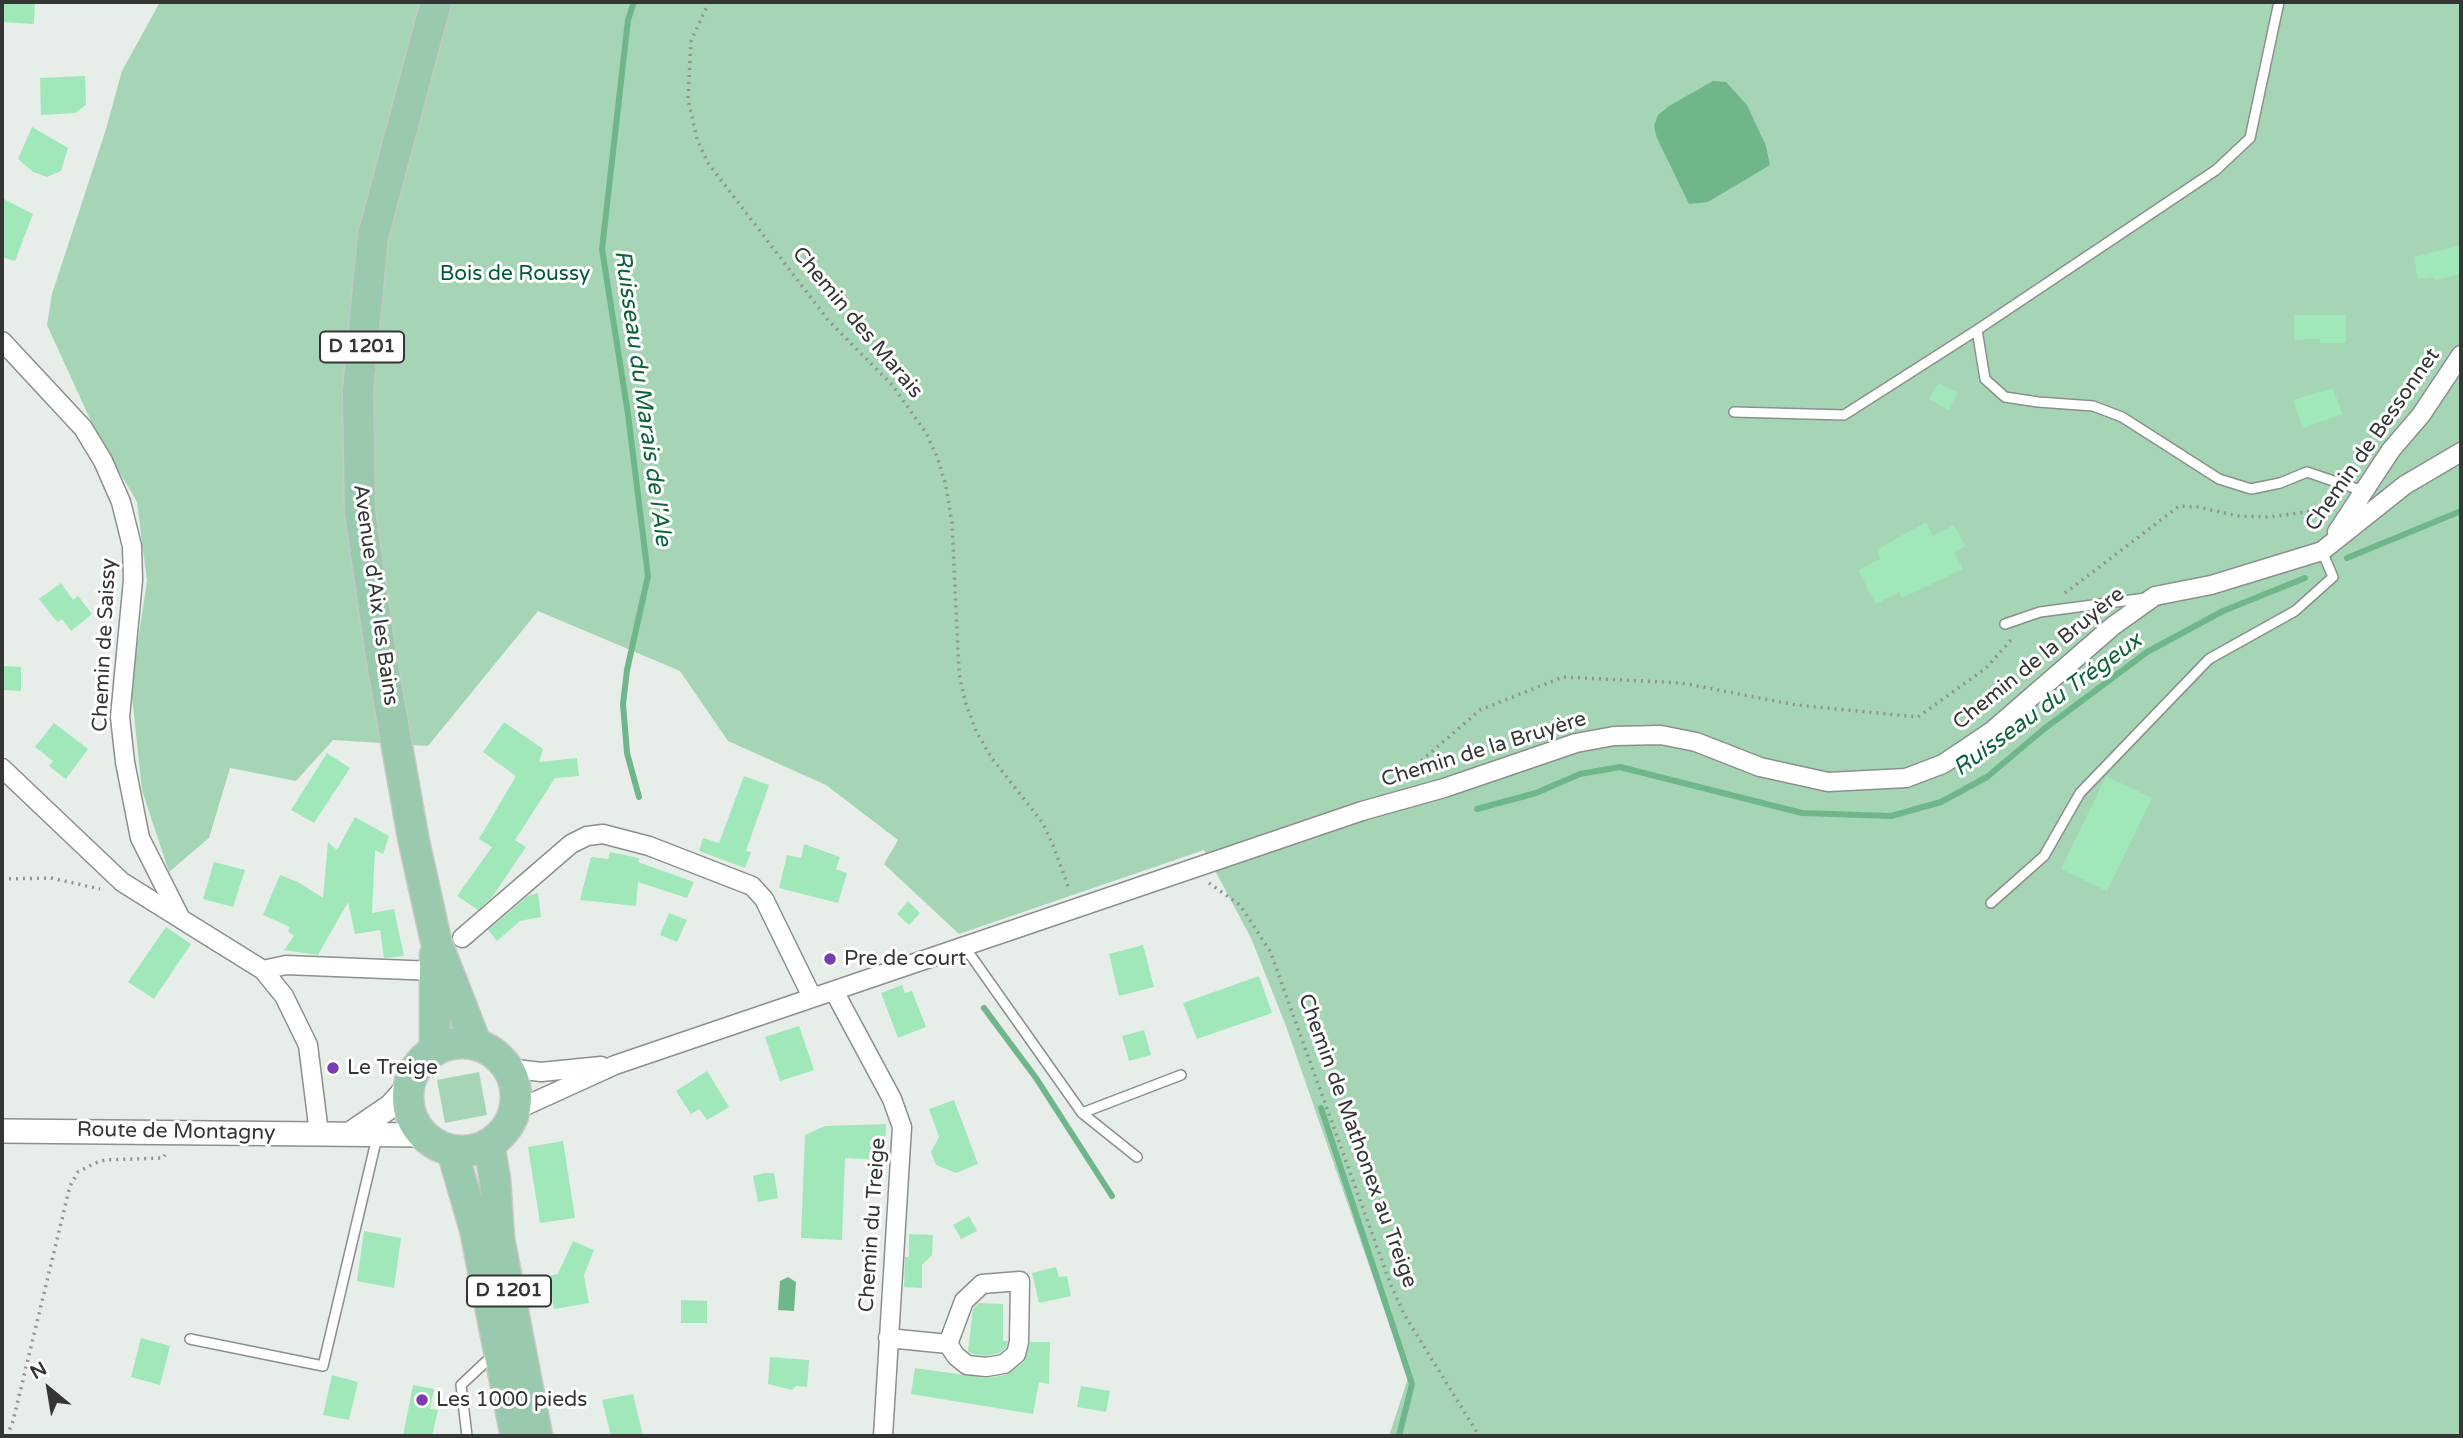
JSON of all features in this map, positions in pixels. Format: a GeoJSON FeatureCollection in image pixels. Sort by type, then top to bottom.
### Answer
{"type":"FeatureCollection","features":[{"type":"Feature","properties":{"kind":"main road","name":"Avenue d'Aix les Bains"},"geometry":{"type":"LineString","coordinates":[[436,2],[373,236],[358,391],[360,512],[380,656],[413,837],[449,939]]}},
{"type":"Feature","properties":{"kind":"main road","name":"D 1201"},"geometry":{"type":"LineString","coordinates":[[435,1050],[434,971],[449,939]]}},
{"type":"Feature","properties":{"kind":"main road","name":"D 1201"},"geometry":{"type":"LineString","coordinates":[[449,939],[476,1044]]}},
{"type":"Feature","properties":{"kind":"main road"},"geometry":{"type":"LineString","coordinates":[[455,1043],[476,1044],[502,1059],[508,1068],[515,1086],[514,1111],[502,1133],[489,1144],[477,1149],[452,1150],[436,1145],[423,1135],[413,1121],[408,1104],[408,1087],[422,1059],[435,1050],[455,1043]]}},
{"type":"Feature","properties":{"kind":"main road","name":"D 1201"},"geometry":{"type":"LineString","coordinates":[[489,1144],[495,1180],[499,1239],[537,1436]]}},
{"type":"Feature","properties":{"kind":"main road","name":"D 1201"},"geometry":{"type":"LineString","coordinates":[[452,1150],[475,1229],[516,1436]]}},
{"type":"Feature","properties":{"kind":"street","name":"Chemin de Saissy"},"geometry":{"type":"LineString","coordinates":[[2,341],[83,428],[103,461],[121,502],[132,545],[133,580],[120,717],[125,762],[140,838],[181,919]]}},
{"type":"Feature","properties":{"kind":"street","name":"Chemin de Bessonnet"},"geometry":{"type":"LineString","coordinates":[[2322,551],[2391,450],[2421,415],[2461,355]]}},
{"type":"Feature","properties":{"kind":"street","name":"Chemin de la Bruyère"},"geometry":{"type":"LineString","coordinates":[[615,1065],[1362,811],[1444,788],[1576,743],[1614,736],[1661,735],[1696,742],[1760,767],[1828,782],[1906,778],[1943,764],[1992,731],[2113,626],[2155,596],[2211,585],[2322,551],[2405,485],[2461,452]]}},
{"type":"Feature","properties":{"kind":"street"},"geometry":{"type":"LineString","coordinates":[[2,768],[122,882],[263,970],[284,996],[308,1045],[319,1133]]}},
{"type":"Feature","properties":{"kind":"street"},"geometry":{"type":"LineString","coordinates":[[449,939],[571,844],[587,836],[603,834],[649,846],[752,886],[764,899],[812,997]]}},
{"type":"Feature","properties":{"kind":"street"},"geometry":{"type":"LineString","coordinates":[[263,970],[286,965],[434,971]]}},
{"type":"Feature","properties":{"kind":"street","name":"Chemin du Treige"},"geometry":{"type":"LineString","coordinates":[[834,991],[892,1099],[902,1127],[883,1436]]}},
{"type":"Feature","properties":{"kind":"street"},"geometry":{"type":"LineString","coordinates":[[508,1068],[541,1072],[615,1065]]}},
{"type":"Feature","properties":{"kind":"street"},"geometry":{"type":"LineString","coordinates":[[514,1111],[615,1065]]}},
{"type":"Feature","properties":{"kind":"street"},"geometry":{"type":"LineString","coordinates":[[350,1134],[391,1106],[408,1087]]}},
{"type":"Feature","properties":{"kind":"street","name":"Route de Montagny"},"geometry":{"type":"LineString","coordinates":[[2,1130],[423,1135]]}},
{"type":"Feature","properties":{"kind":"street"},"geometry":{"type":"LineString","coordinates":[[1020,1281],[1020,1342],[1016,1354],[1004,1364],[986,1367],[967,1365],[956,1356],[948,1344],[964,1301],[982,1284],[1020,1281]]}},
{"type":"Feature","properties":{"kind":"street"},"geometry":{"type":"LineString","coordinates":[[888,1338],[948,1344]]}},
{"type":"Feature","properties":{"kind":"lane"},"geometry":{"type":"LineString","coordinates":[[1734,412],[1844,415],[1977,330],[2216,170],[2250,138],[2279,2]]}},
{"type":"Feature","properties":{"kind":"lane"},"geometry":{"type":"LineString","coordinates":[[1977,330],[1985,379],[2005,397],[2093,405],[2122,417],[2219,478],[2251,489],[2280,483],[2307,472],[2358,498]]}},
{"type":"Feature","properties":{"kind":"lane"},"geometry":{"type":"LineString","coordinates":[[1991,903],[2044,856],[2080,793],[2209,659],[2295,611],[2333,577],[2322,551]]}},
{"type":"Feature","properties":{"kind":"lane"},"geometry":{"type":"LineString","coordinates":[[2006,624],[2040,612],[2155,596]]}},
{"type":"Feature","properties":{"kind":"lane"},"geometry":{"type":"LineString","coordinates":[[964,946],[1082,1113],[1137,1157]]}},
{"type":"Feature","properties":{"kind":"lane"},"geometry":{"type":"LineString","coordinates":[[1082,1113],[1181,1075]]}},
{"type":"Feature","properties":{"kind":"lane"},"geometry":{"type":"LineString","coordinates":[[190,1339],[323,1366],[377,1135]]}},
{"type":"Feature","properties":{"kind":"lane"},"geometry":{"type":"LineString","coordinates":[[467,1436],[461,1385],[499,1349]]}},
{"type":"Feature","properties":{"kind":"path","name":"Chemin des Marais"},"geometry":{"type":"LineString","coordinates":[[709,2],[691,41],[688,99],[697,139],[708,163],[828,320],[894,386],[926,433],[946,486],[952,523],[959,673],[965,701],[976,731],[991,757],[1042,822],[1075,908]]}},
{"type":"Feature","properties":{"kind":"path"},"geometry":{"type":"LineString","coordinates":[[1391,786],[1480,710],[1563,677],[1682,682],[1796,705],[1917,716],[1986,668],[2024,625],[2179,506],[2198,507],[2238,516],[2269,517],[2358,498]]}},
{"type":"Feature","properties":{"kind":"path","name":"Chemin de Mathonex au Treige"},"geometry":{"type":"LineString","coordinates":[[1196,867],[1204,879],[1240,905],[1270,951],[1390,1283],[1404,1314],[1479,1436]]}},
{"type":"Feature","properties":{"kind":"path"},"geometry":{"type":"LineString","coordinates":[[2,879],[51,878],[102,890]]}},
{"type":"Feature","properties":{"kind":"path"},"geometry":{"type":"LineString","coordinates":[[7,1436],[13,1422],[70,1186],[78,1172],[104,1160],[163,1158],[177,1146],[184,1132]]}},
{"type":"Feature","properties":{"kind":"green space","name":"Bois de Roussy"},"geometry":{"type":"Polygon","coordinates":[[[160,2],[2461,2],[2461,1436],[1389,1436],[1408,1378],[1286,1026],[1251,938],[1204,850],[959,934],[884,864],[898,840],[826,785],[728,741],[680,671],[538,611],[428,746],[333,740],[296,781],[230,768],[209,838],[169,872],[142,790],[131,687],[147,581],[137,502],[96,432],[47,325],[52,294],[106,129],[122,71],[160,2]]]}},
{"type":"Feature","properties":{"kind":"green space"},"geometry":{"type":"Polygon","coordinates":[[[479,1072],[487,1115],[445,1123],[437,1080],[479,1072]]]}},
{"type":"Feature","properties":{"kind":"shaded area"},"geometry":{"type":"Polygon","coordinates":[[[1713,81],[1726,82],[1747,105],[1766,146],[1770,165],[1708,202],[1689,204],[1657,138],[1654,126],[1658,115],[1669,106],[1713,81]]]}},
{"type":"Feature","properties":{"kind":"shaded area"},"geometry":{"type":"Polygon","coordinates":[[[788,1277],[796,1282],[794,1311],[778,1310],[780,1281],[788,1277]]]}},
{"type":"Feature","properties":{"kind":"building"},"geometry":{"type":"Polygon","coordinates":[[[2,2],[35,2],[34,24],[2,22],[2,2]]]}},
{"type":"Feature","properties":{"kind":"building"},"geometry":{"type":"Polygon","coordinates":[[[85,76],[86,105],[75,113],[41,115],[40,78],[85,76]]]}},
{"type":"Feature","properties":{"kind":"building"},"geometry":{"type":"Polygon","coordinates":[[[32,127],[68,148],[61,171],[47,177],[33,172],[18,159],[32,127]]]}},
{"type":"Feature","properties":{"kind":"building"},"geometry":{"type":"Polygon","coordinates":[[[2,198],[33,214],[15,261],[2,257],[2,198]]]}},
{"type":"Feature","properties":{"kind":"building"},"geometry":{"type":"Polygon","coordinates":[[[2458,246],[2461,274],[2435,280],[2433,277],[2418,279],[2414,257],[2458,246]]]}},
{"type":"Feature","properties":{"kind":"building"},"geometry":{"type":"Polygon","coordinates":[[[2294,315],[2346,315],[2346,343],[2320,343],[2320,339],[2294,340],[2294,315]]]}},
{"type":"Feature","properties":{"kind":"building"},"geometry":{"type":"Polygon","coordinates":[[[1938,383],[1958,393],[1949,410],[1929,399],[1938,383]]]}},
{"type":"Feature","properties":{"kind":"building"},"geometry":{"type":"Polygon","coordinates":[[[2333,388],[2342,414],[2303,428],[2293,400],[2333,388]]]}},
{"type":"Feature","properties":{"kind":"building"},"geometry":{"type":"Polygon","coordinates":[[[1926,522],[1933,536],[1954,525],[1965,546],[1954,552],[1963,569],[1902,598],[1899,592],[1876,604],[1858,570],[1881,559],[1876,550],[1926,522]]]}},
{"type":"Feature","properties":{"kind":"building"},"geometry":{"type":"Polygon","coordinates":[[[61,583],[73,600],[78,596],[92,614],[71,631],[62,619],[58,622],[53,617],[39,599],[61,583]]]}},
{"type":"Feature","properties":{"kind":"building"},"geometry":{"type":"Polygon","coordinates":[[[2,666],[21,667],[21,691],[2,690],[2,666]]]}},
{"type":"Feature","properties":{"kind":"building"},"geometry":{"type":"Polygon","coordinates":[[[504,722],[543,749],[539,762],[577,758],[579,776],[555,778],[515,840],[526,847],[492,897],[478,910],[457,896],[492,847],[479,839],[516,776],[483,752],[504,722]]]}},
{"type":"Feature","properties":{"kind":"building"},"geometry":{"type":"Polygon","coordinates":[[[54,723],[88,749],[66,779],[49,766],[53,761],[35,747],[54,723]]]}},
{"type":"Feature","properties":{"kind":"building"},"geometry":{"type":"Polygon","coordinates":[[[327,753],[350,768],[314,823],[291,810],[327,753]]]}},
{"type":"Feature","properties":{"kind":"building"},"geometry":{"type":"Polygon","coordinates":[[[744,776],[769,785],[746,851],[751,852],[745,868],[699,851],[703,838],[719,843],[744,776]]]}},
{"type":"Feature","properties":{"kind":"building"},"geometry":{"type":"Polygon","coordinates":[[[2106,776],[2152,798],[2107,891],[2061,869],[2106,776]]]}},
{"type":"Feature","properties":{"kind":"building"},"geometry":{"type":"Polygon","coordinates":[[[355,817],[389,836],[383,854],[375,850],[372,913],[394,909],[404,956],[384,958],[380,930],[355,934],[348,902],[318,955],[284,950],[294,936],[288,931],[290,927],[263,915],[280,875],[298,882],[323,898],[328,842],[337,850],[355,817]]]}},
{"type":"Feature","properties":{"kind":"building"},"geometry":{"type":"Polygon","coordinates":[[[804,844],[840,857],[836,869],[847,873],[838,903],[779,888],[787,855],[801,858],[804,844]]]}},
{"type":"Feature","properties":{"kind":"building"},"geometry":{"type":"Polygon","coordinates":[[[610,852],[639,858],[638,862],[694,882],[687,898],[638,882],[636,906],[580,900],[591,857],[608,859],[610,852]]]}},
{"type":"Feature","properties":{"kind":"building"},"geometry":{"type":"Polygon","coordinates":[[[214,862],[245,870],[233,907],[203,899],[214,862]]]}},
{"type":"Feature","properties":{"kind":"building"},"geometry":{"type":"Polygon","coordinates":[[[538,893],[541,917],[520,921],[497,941],[488,930],[528,896],[538,893]]]}},
{"type":"Feature","properties":{"kind":"building"},"geometry":{"type":"Polygon","coordinates":[[[908,901],[920,913],[909,925],[897,914],[908,901]]]}},
{"type":"Feature","properties":{"kind":"building"},"geometry":{"type":"Polygon","coordinates":[[[669,913],[687,920],[677,942],[660,935],[669,913]]]}},
{"type":"Feature","properties":{"kind":"building"},"geometry":{"type":"Polygon","coordinates":[[[166,927],[191,944],[154,999],[128,982],[166,927]]]}},
{"type":"Feature","properties":{"kind":"building"},"geometry":{"type":"Polygon","coordinates":[[[1143,945],[1154,987],[1119,996],[1109,954],[1143,945]]]}},
{"type":"Feature","properties":{"kind":"building"},"geometry":{"type":"Polygon","coordinates":[[[1259,976],[1272,1013],[1197,1039],[1183,1003],[1259,976]]]}},
{"type":"Feature","properties":{"kind":"building"},"geometry":{"type":"Polygon","coordinates":[[[902,985],[905,993],[912,991],[926,1027],[898,1038],[881,993],[902,985]]]}},
{"type":"Feature","properties":{"kind":"building"},"geometry":{"type":"Polygon","coordinates":[[[799,1026],[814,1070],[780,1081],[765,1037],[799,1026]]]}},
{"type":"Feature","properties":{"kind":"building"},"geometry":{"type":"Polygon","coordinates":[[[1144,1030],[1151,1055],[1129,1061],[1122,1036],[1144,1030]]]}},
{"type":"Feature","properties":{"kind":"building"},"geometry":{"type":"Polygon","coordinates":[[[707,1071],[729,1107],[707,1120],[699,1109],[691,1114],[676,1091],[707,1071]]]}},
{"type":"Feature","properties":{"kind":"building"},"geometry":{"type":"Polygon","coordinates":[[[954,1100],[978,1164],[956,1173],[936,1165],[931,1152],[939,1137],[929,1109],[954,1100]]]}},
{"type":"Feature","properties":{"kind":"building"},"geometry":{"type":"Polygon","coordinates":[[[886,1124],[885,1160],[845,1158],[842,1240],[801,1238],[805,1135],[825,1126],[886,1124]]]}},
{"type":"Feature","properties":{"kind":"building"},"geometry":{"type":"Polygon","coordinates":[[[563,1141],[575,1218],[540,1223],[528,1147],[563,1141]]]}},
{"type":"Feature","properties":{"kind":"building"},"geometry":{"type":"Polygon","coordinates":[[[774,1173],[778,1198],[758,1202],[753,1176],[774,1173]]]}},
{"type":"Feature","properties":{"kind":"building"},"geometry":{"type":"Polygon","coordinates":[[[969,1216],[977,1231],[961,1239],[953,1225],[969,1216]]]}},
{"type":"Feature","properties":{"kind":"building"},"geometry":{"type":"Polygon","coordinates":[[[364,1231],[401,1238],[394,1288],[357,1281],[364,1231]]]}},
{"type":"Feature","properties":{"kind":"building"},"geometry":{"type":"Polygon","coordinates":[[[909,1234],[933,1235],[932,1255],[922,1265],[922,1288],[904,1287],[905,1257],[909,1257],[909,1234]]]}},
{"type":"Feature","properties":{"kind":"building"},"geometry":{"type":"Polygon","coordinates":[[[573,1241],[594,1250],[584,1275],[589,1303],[554,1309],[549,1276],[558,1274],[573,1241]]]}},
{"type":"Feature","properties":{"kind":"building"},"geometry":{"type":"Polygon","coordinates":[[[1056,1267],[1059,1277],[1067,1276],[1071,1296],[1039,1303],[1032,1273],[1056,1267]]]}},
{"type":"Feature","properties":{"kind":"building"},"geometry":{"type":"Polygon","coordinates":[[[681,1300],[707,1301],[707,1323],[681,1323],[681,1300]]]}},
{"type":"Feature","properties":{"kind":"building"},"geometry":{"type":"Polygon","coordinates":[[[978,1303],[1003,1304],[1003,1341],[1008,1341],[1006,1348],[999,1353],[986,1356],[968,1351],[973,1309],[978,1303]]]}},
{"type":"Feature","properties":{"kind":"building"},"geometry":{"type":"Polygon","coordinates":[[[141,1338],[170,1346],[160,1385],[131,1377],[141,1338]]]}},
{"type":"Feature","properties":{"kind":"building"},"geometry":{"type":"Polygon","coordinates":[[[1030,1342],[1050,1342],[1049,1384],[1039,1382],[1033,1414],[911,1394],[915,1368],[985,1378],[1006,1375],[1024,1362],[1030,1342]]]}},
{"type":"Feature","properties":{"kind":"building"},"geometry":{"type":"Polygon","coordinates":[[[770,1357],[809,1360],[807,1387],[796,1386],[792,1390],[768,1384],[770,1357]]]}},
{"type":"Feature","properties":{"kind":"building"},"geometry":{"type":"Polygon","coordinates":[[[332,1375],[358,1382],[349,1420],[323,1415],[332,1375]]]}},
{"type":"Feature","properties":{"kind":"building"},"geometry":{"type":"Polygon","coordinates":[[[413,1385],[434,1389],[430,1409],[438,1410],[432,1436],[403,1436],[413,1385]]]}},
{"type":"Feature","properties":{"kind":"building"},"geometry":{"type":"Polygon","coordinates":[[[1081,1386],[1110,1391],[1106,1412],[1077,1407],[1081,1386]]]}},
{"type":"Feature","properties":{"kind":"building"},"geometry":{"type":"Polygon","coordinates":[[[633,1394],[643,1436],[611,1436],[602,1400],[633,1394]]]}},
{"type":"Feature","properties":{"kind":"waterway","name":"Ruisseau du Marais de l'Ale"},"geometry":{"type":"LineString","coordinates":[[634,2],[628,20],[602,249],[628,414],[648,576],[627,670],[623,704],[627,753],[639,797]]}},
{"type":"Feature","properties":{"kind":"waterway","name":"Ruisseau du Trégeux"},"geometry":{"type":"LineString","coordinates":[[2347,558],[2461,511]]}},
{"type":"Feature","properties":{"kind":"waterway","name":"Ruisseau du Trégeux"},"geometry":{"type":"LineString","coordinates":[[1477,809],[1536,793],[1580,774],[1620,767],[1802,813],[1891,816],[1941,802],[1987,777],[2044,729],[2147,652],[2223,611],[2305,578]]}},
{"type":"Feature","properties":{"kind":"waterway"},"geometry":{"type":"LineString","coordinates":[[984,1008],[1036,1078],[1112,1196]]}},
{"type":"Feature","properties":{"kind":"waterway"},"geometry":{"type":"LineString","coordinates":[[1321,1108],[1412,1384],[1399,1436]]}},
{"type":"Feature","properties":{"kind":"place","name":"Pre de court"},"geometry":{"type":"Point","coordinates":[830,959]}},
{"type":"Feature","properties":{"kind":"place","name":"Le Treige"},"geometry":{"type":"Point","coordinates":[333,1068]}},
{"type":"Feature","properties":{"kind":"place","name":"Les 1000 pieds"},"geometry":{"type":"Point","coordinates":[422,1400]}}]}
